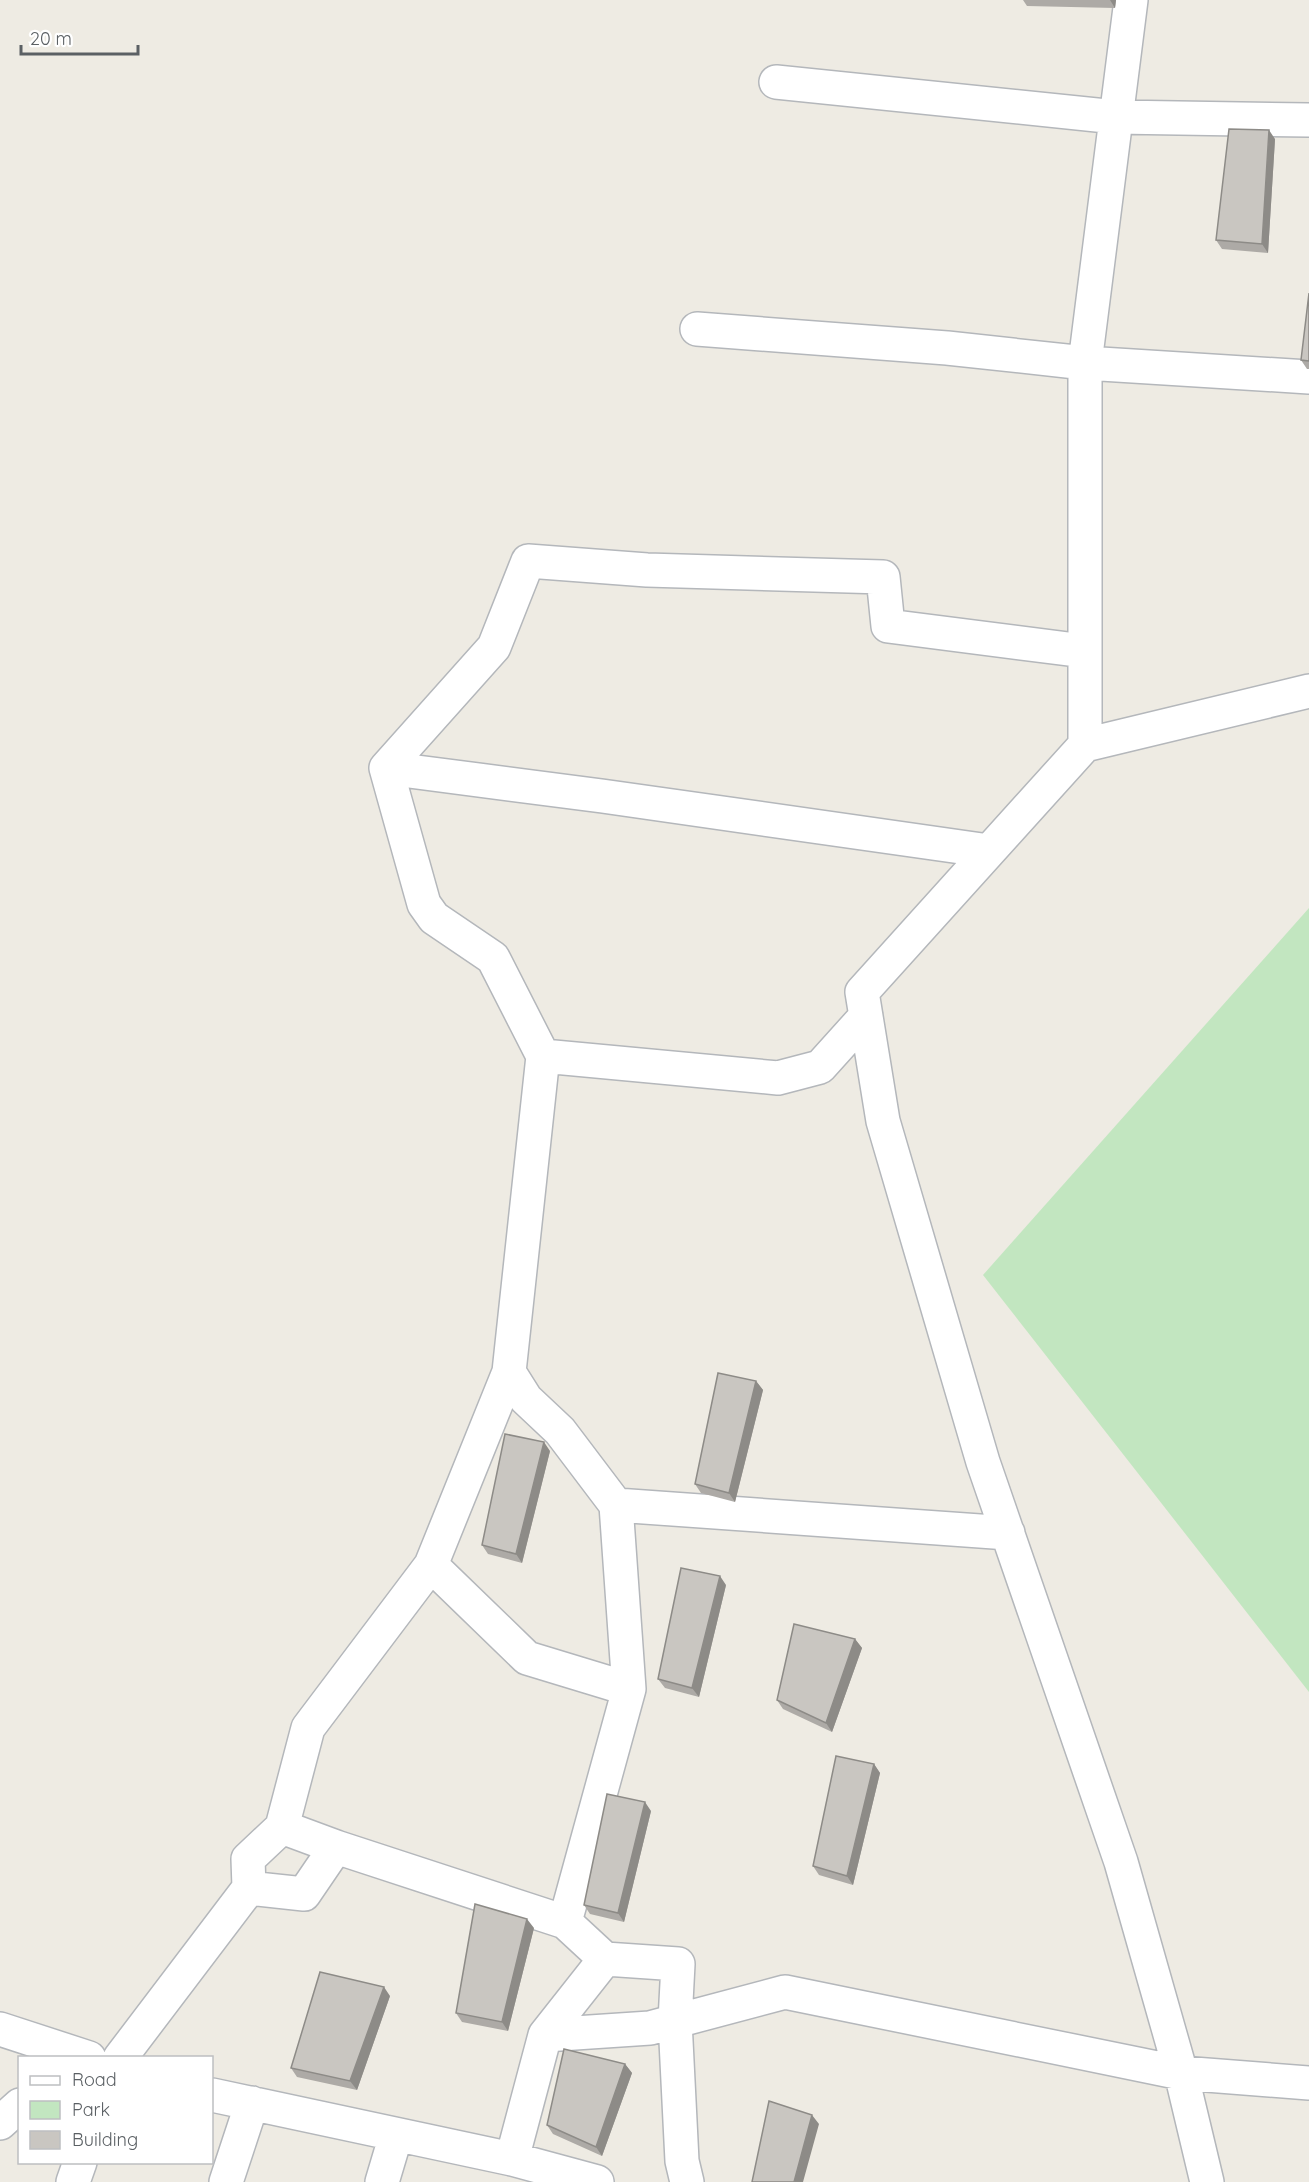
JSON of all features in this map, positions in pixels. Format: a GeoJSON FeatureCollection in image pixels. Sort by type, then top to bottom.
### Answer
{"type":"FeatureCollection","features":[{"type":"Feature","properties":{"kind":"street"},"geometry":{"type":"LineString","coordinates":[[1084,745],[1085,363],[1131,0]]}},
{"type":"Feature","properties":{"kind":"street"},"geometry":{"type":"LineString","coordinates":[[776,82],[1116,117],[1309,120]]}},
{"type":"Feature","properties":{"kind":"street"},"geometry":{"type":"LineString","coordinates":[[697,329],[947,348],[1085,363],[1309,377]]}},
{"type":"Feature","properties":{"kind":"street"},"geometry":{"type":"LineString","coordinates":[[386,768],[494,647],[528,561],[647,570],[883,577],[888,626],[1084,651]]}},
{"type":"Feature","properties":{"kind":"street"},"geometry":{"type":"LineString","coordinates":[[1207,2182],[1181,2073],[1121,1862],[983,1462],[883,1121],[862,992],[1084,745],[1309,691]]}},
{"type":"Feature","properties":{"kind":"street"},"geometry":{"type":"LineString","coordinates":[[386,768],[989,851]]}},
{"type":"Feature","properties":{"kind":"street"},"geometry":{"type":"LineString","coordinates":[[122,2056],[249,1888],[248,1859],[282,1827],[308,1728],[431,1565],[509,1372],[543,1056],[493,958],[434,918],[424,903],[386,768]]}},
{"type":"Feature","properties":{"kind":"street"},"geometry":{"type":"LineString","coordinates":[[543,1056],[778,1078],[820,1067],[866,1016]]}},
{"type":"Feature","properties":{"kind":"street"},"geometry":{"type":"LineString","coordinates":[[509,1372],[526,1399],[560,1431],[616,1505],[629,1689],[565,1922]]}},
{"type":"Feature","properties":{"kind":"street"},"geometry":{"type":"LineString","coordinates":[[616,1505],[1008,1533]]}},
{"type":"Feature","properties":{"kind":"street"},"geometry":{"type":"LineString","coordinates":[[431,1565],[527,1658],[629,1689]]}},
{"type":"Feature","properties":{"kind":"street"},"geometry":{"type":"LineString","coordinates":[[282,1827],[565,1922],[605,1959],[678,1964],[675,2021],[682,2161],[687,2182]]}},
{"type":"Feature","properties":{"kind":"street"},"geometry":{"type":"LineString","coordinates":[[249,1888],[304,1894],[336,1847]]}},
{"type":"Feature","properties":{"kind":"street"},"geometry":{"type":"LineString","coordinates":[[512,2159],[545,2036],[605,1959]]}},
{"type":"Feature","properties":{"kind":"street"},"geometry":{"type":"LineString","coordinates":[[545,2036],[651,2028],[785,1992],[1181,2073],[1309,2083]]}},
{"type":"Feature","properties":{"kind":"street"},"geometry":{"type":"LineString","coordinates":[[0,2029],[78,2056]]}},
{"type":"Feature","properties":{"kind":"street"},"geometry":{"type":"LineString","coordinates":[[213,2095],[512,2159],[555,2177],[597,2182]]}},
{"type":"Feature","properties":{"kind":"street"},"geometry":{"type":"LineString","coordinates":[[226,2182],[252,2103]]}},
{"type":"Feature","properties":{"kind":"street"},"geometry":{"type":"LineString","coordinates":[[0,2123],[18,2107]]}},
{"type":"Feature","properties":{"kind":"street"},"geometry":{"type":"LineString","coordinates":[[382,2182],[396,2135]]}},
{"type":"Feature","properties":{"kind":"street"},"geometry":{"type":"LineString","coordinates":[[73,2182],[80,2164]]}},
{"type":"Feature","properties":{"kind":"green space"},"geometry":{"type":"Polygon","coordinates":[[[1309,908],[1309,1692],[983,1275],[1309,908]]]}},
{"type":"Feature","properties":{"kind":"building"},"geometry":{"type":"Polygon","coordinates":[[[1229,129],[1269,130],[1262,244],[1216,240],[1229,129]]]}},
{"type":"Feature","properties":{"kind":"building"},"geometry":{"type":"Polygon","coordinates":[[[1309,293],[1309,361],[1301,360],[1309,293]]]}},
{"type":"Feature","properties":{"kind":"building"},"geometry":{"type":"Polygon","coordinates":[[[718,1373],[756,1381],[729,1493],[695,1484],[718,1373]]]}},
{"type":"Feature","properties":{"kind":"building"},"geometry":{"type":"Polygon","coordinates":[[[505,1434],[544,1442],[516,1554],[482,1545],[505,1434]]]}},
{"type":"Feature","properties":{"kind":"building"},"geometry":{"type":"Polygon","coordinates":[[[681,1568],[720,1576],[692,1688],[658,1679],[681,1568]]]}},
{"type":"Feature","properties":{"kind":"building"},"geometry":{"type":"Polygon","coordinates":[[[794,1624],[855,1639],[826,1723],[777,1700],[794,1624]]]}},
{"type":"Feature","properties":{"kind":"building"},"geometry":{"type":"Polygon","coordinates":[[[836,1756],[874,1764],[847,1876],[813,1866],[836,1756]]]}},
{"type":"Feature","properties":{"kind":"building"},"geometry":{"type":"Polygon","coordinates":[[[607,1794],[645,1802],[618,1913],[584,1905],[607,1794]]]}},
{"type":"Feature","properties":{"kind":"building"},"geometry":{"type":"Polygon","coordinates":[[[475,1904],[527,1919],[502,2022],[456,2013],[475,1904]]]}},
{"type":"Feature","properties":{"kind":"building"},"geometry":{"type":"Polygon","coordinates":[[[320,1972],[384,1987],[350,2081],[291,2068],[320,1972]]]}},
{"type":"Feature","properties":{"kind":"building"},"geometry":{"type":"Polygon","coordinates":[[[564,2049],[625,2064],[596,2147],[547,2125],[564,2049]]]}},
{"type":"Feature","properties":{"kind":"building"},"geometry":{"type":"Polygon","coordinates":[[[769,2101],[812,2115],[794,2182],[752,2182],[769,2101]]]}}]}
